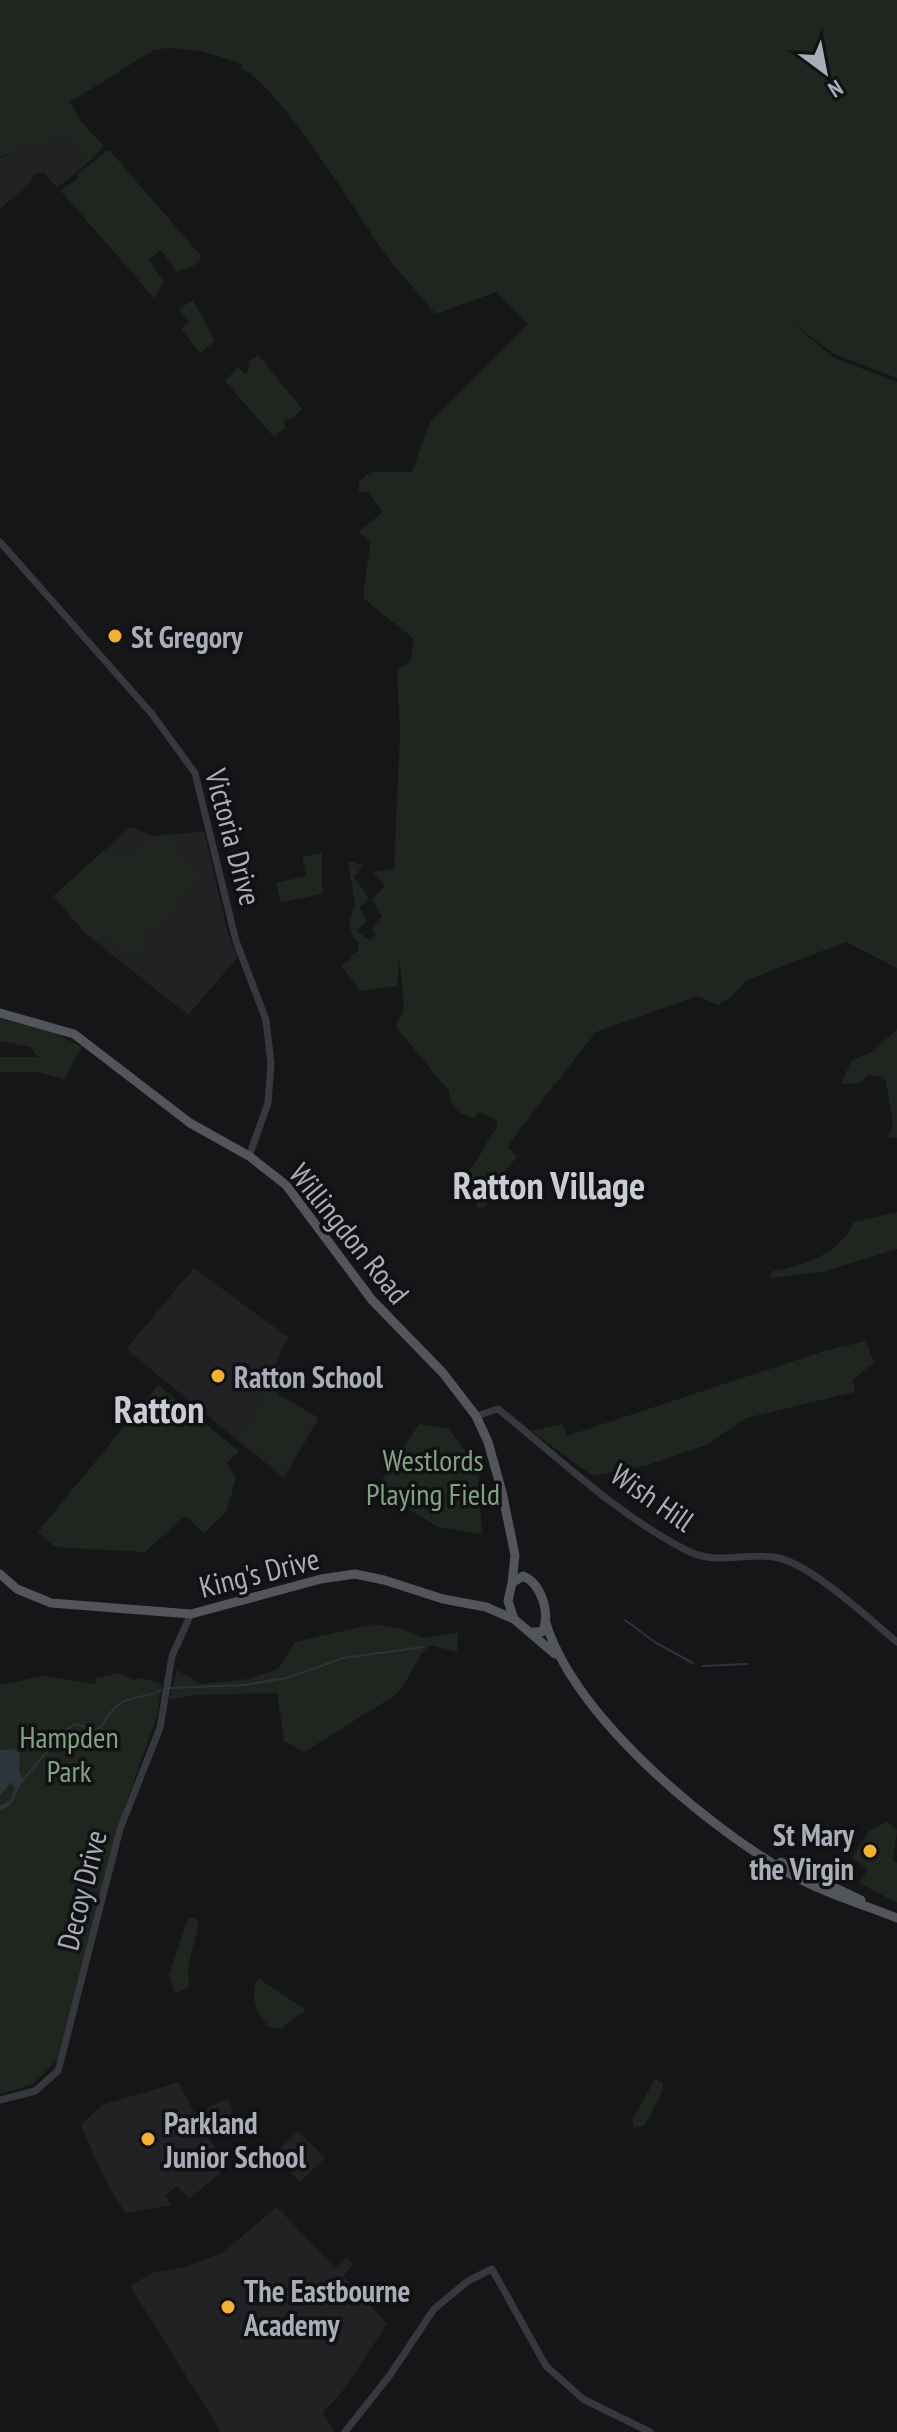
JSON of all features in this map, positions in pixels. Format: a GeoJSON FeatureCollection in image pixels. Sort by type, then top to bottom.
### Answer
{"type":"FeatureCollection","features":[{"type":"Feature","properties":{"kind":"main road","name":"Willingdon Road"},"geometry":{"type":"LineString","coordinates":[[0,1013],[74,1034],[190,1123],[249,1156],[286,1185],[372,1300],[443,1373],[476,1416],[495,1465],[515,1555],[540,1592],[545,1620]]}},
{"type":"Feature","properties":{"kind":"main road","name":"Willingdon Road"},"geometry":{"type":"LineString","coordinates":[[514,1619],[509,1607],[515,1555]]}},
{"type":"Feature","properties":{"kind":"main road","name":"King's Drive"},"geometry":{"type":"LineString","coordinates":[[0,1574],[17,1589],[51,1603],[191,1614],[321,1579],[355,1574],[443,1599],[486,1607],[514,1619],[530,1632]]}},
{"type":"Feature","properties":{"kind":"main road"},"geometry":{"type":"LineString","coordinates":[[486,1607],[499,1604],[519,1577],[527,1577]]}},
{"type":"Feature","properties":{"kind":"main road"},"geometry":{"type":"LineString","coordinates":[[530,1632],[542,1632],[545,1620]]}},
{"type":"Feature","properties":{"kind":"main road"},"geometry":{"type":"LineString","coordinates":[[545,1620],[558,1656]]}},
{"type":"Feature","properties":{"kind":"main road"},"geometry":{"type":"LineString","coordinates":[[530,1632],[558,1656],[615,1732],[651,1768],[725,1828],[760,1855],[833,1895],[897,1918]]}},
{"type":"Feature","properties":{"kind":"main road"},"geometry":{"type":"LineString","coordinates":[[725,1828],[781,1862],[882,1912]]}},
{"type":"Feature","properties":{"kind":"street","name":"Victoria Drive"},"geometry":{"type":"LineString","coordinates":[[0,542],[152,714],[195,773],[236,941],[266,1020],[271,1064],[268,1103],[249,1156]]}},
{"type":"Feature","properties":{"kind":"street","name":"Wish Hill"},"geometry":{"type":"LineString","coordinates":[[476,1416],[498,1409],[616,1503],[688,1551],[704,1557],[779,1558],[812,1573],[897,1642]]}},
{"type":"Feature","properties":{"kind":"street","name":"Decoy Drive"},"geometry":{"type":"LineString","coordinates":[[0,2100],[35,2091],[58,2071],[120,1829],[160,1728],[172,1656],[191,1614]]}},
{"type":"Feature","properties":{"kind":"street"},"geometry":{"type":"LineString","coordinates":[[345,2432],[390,2375],[434,2309],[468,2281],[492,2269],[530,2343],[546,2366],[583,2399],[650,2432]]}},
{"type":"Feature","properties":{"kind":"shaded area"},"geometry":{"type":"Polygon","coordinates":[[[66,133],[89,162],[57,188],[44,172],[34,175],[31,182],[0,209],[0,158],[41,138],[47,144],[66,133]]]}},
{"type":"Feature","properties":{"kind":"shaded area"},"geometry":{"type":"Polygon","coordinates":[[[130,827],[155,836],[204,831],[228,934],[238,957],[188,1015],[86,934],[53,896],[130,827]]]}},
{"type":"Feature","properties":{"kind":"shaded area","name":"Ratton School"},"geometry":{"type":"Polygon","coordinates":[[[194,1268],[289,1338],[281,1349],[277,1364],[282,1368],[273,1384],[280,1389],[278,1394],[319,1418],[284,1478],[126,1349],[194,1268]]]}},
{"type":"Feature","properties":{"kind":"shaded area"},"geometry":{"type":"Polygon","coordinates":[[[13,1749],[20,1753],[19,1771],[23,1780],[11,1804],[0,1811],[0,1806],[11,1800],[15,1788],[11,1782],[0,1796],[0,1750],[13,1749]]]}},
{"type":"Feature","properties":{"kind":"shaded area","name":"Parkland Junior School"},"geometry":{"type":"Polygon","coordinates":[[[179,2082],[194,2113],[228,2099],[234,2113],[201,2127],[228,2166],[189,2199],[177,2186],[165,2196],[172,2205],[125,2213],[102,2174],[81,2125],[102,2105],[179,2082]]]}},
{"type":"Feature","properties":{"kind":"shaded area"},"geometry":{"type":"Polygon","coordinates":[[[298,2131],[325,2158],[300,2182],[273,2155],[298,2131]]]}},
{"type":"Feature","properties":{"kind":"shaded area","name":"The Eastbourne Academy"},"geometry":{"type":"Polygon","coordinates":[[[277,2207],[334,2267],[331,2271],[347,2258],[353,2264],[343,2276],[387,2324],[345,2388],[323,2413],[334,2432],[221,2432],[130,2286],[154,2272],[181,2268],[222,2253],[277,2207]]]}},
{"type":"Feature","properties":{"kind":"green space"},"geometry":{"type":"Polygon","coordinates":[[[0,0],[897,0],[897,378],[834,354],[791,322],[834,358],[897,382],[897,968],[846,942],[752,978],[718,1005],[698,996],[596,1032],[518,1131],[508,1147],[517,1157],[500,1177],[485,1207],[478,1208],[475,1194],[463,1175],[474,1164],[498,1126],[496,1120],[480,1112],[473,1118],[459,1112],[451,1101],[449,1091],[395,1026],[404,1011],[400,961],[397,986],[361,991],[341,966],[358,951],[359,942],[353,939],[349,921],[355,904],[348,861],[363,865],[354,877],[369,898],[360,908],[366,921],[357,931],[370,941],[376,935],[372,927],[382,917],[372,899],[385,886],[373,872],[394,869],[400,733],[397,670],[410,662],[414,639],[363,598],[370,543],[359,531],[383,512],[368,492],[359,492],[359,481],[371,472],[412,472],[430,422],[528,324],[496,292],[436,314],[384,252],[295,123],[275,98],[241,68],[243,64],[187,49],[154,50],[70,102],[82,123],[104,146],[89,162],[66,133],[46,144],[41,139],[0,157],[0,0]]]}},
{"type":"Feature","properties":{"kind":"green space"},"geometry":{"type":"Polygon","coordinates":[[[110,151],[201,256],[199,263],[177,272],[161,250],[149,259],[163,281],[155,299],[60,190],[79,178],[77,175],[110,151]]]}},
{"type":"Feature","properties":{"kind":"green space"},"geometry":{"type":"Polygon","coordinates":[[[193,300],[215,341],[200,353],[181,329],[189,322],[179,309],[193,300]]]}},
{"type":"Feature","properties":{"kind":"green space"},"geometry":{"type":"Polygon","coordinates":[[[258,355],[302,409],[292,419],[284,420],[285,428],[274,437],[225,381],[238,367],[245,374],[249,370],[248,362],[258,355]]]}},
{"type":"Feature","properties":{"kind":"green space"},"geometry":{"type":"Polygon","coordinates":[[[173,835],[176,861],[184,861],[196,869],[195,881],[171,908],[173,910],[159,928],[152,924],[144,934],[150,939],[143,948],[146,951],[135,958],[108,937],[95,940],[57,899],[57,893],[110,847],[123,860],[130,859],[149,843],[173,835]]]}},
{"type":"Feature","properties":{"kind":"green space"},"geometry":{"type":"Polygon","coordinates":[[[322,853],[322,894],[281,903],[276,883],[306,876],[302,857],[322,853]]]}},
{"type":"Feature","properties":{"kind":"green space"},"geometry":{"type":"Polygon","coordinates":[[[0,1019],[53,1032],[82,1047],[64,1079],[38,1072],[0,1072],[0,1057],[38,1057],[31,1047],[0,1041],[0,1019]]]}},
{"type":"Feature","properties":{"kind":"green space"},"geometry":{"type":"Polygon","coordinates":[[[897,1029],[897,1138],[888,1137],[893,1124],[886,1081],[881,1076],[868,1075],[859,1083],[841,1084],[851,1061],[873,1051],[897,1029]]]}},
{"type":"Feature","properties":{"kind":"green space"},"geometry":{"type":"Polygon","coordinates":[[[897,1212],[897,1249],[822,1272],[769,1278],[773,1271],[797,1266],[831,1250],[854,1222],[897,1212]]]}},
{"type":"Feature","properties":{"kind":"green space"},"geometry":{"type":"Polygon","coordinates":[[[866,1341],[874,1363],[853,1379],[855,1392],[746,1418],[706,1445],[648,1465],[593,1476],[531,1431],[563,1424],[567,1436],[824,1351],[866,1341]]]}},
{"type":"Feature","properties":{"kind":"green space"},"geometry":{"type":"Polygon","coordinates":[[[158,1385],[239,1451],[227,1463],[236,1478],[226,1512],[204,1533],[185,1516],[145,1552],[55,1547],[38,1532],[158,1385]]]}},
{"type":"Feature","properties":{"kind":"green space"},"geometry":{"type":"Polygon","coordinates":[[[269,1391],[315,1418],[287,1467],[241,1440],[269,1391]]]}},
{"type":"Feature","properties":{"kind":"green space","name":"Westlords Playing Field"},"geometry":{"type":"Polygon","coordinates":[[[419,1424],[449,1429],[478,1470],[482,1534],[438,1527],[376,1489],[419,1424]]]}},
{"type":"Feature","properties":{"kind":"green space"},"geometry":{"type":"Polygon","coordinates":[[[373,1624],[403,1629],[422,1638],[458,1633],[457,1652],[430,1645],[394,1696],[304,1752],[284,1741],[277,1693],[195,1695],[169,1700],[177,1670],[200,1684],[249,1679],[278,1669],[295,1642],[373,1624]]]}},
{"type":"Feature","properties":{"kind":"green space","name":"Hampden Park"},"geometry":{"type":"Polygon","coordinates":[[[119,1673],[134,1680],[140,1678],[162,1684],[157,1716],[117,1828],[57,2060],[33,2084],[0,2094],[0,1685],[43,1676],[95,1684],[96,1678],[119,1673]]]}},
{"type":"Feature","properties":{"kind":"green space"},"geometry":{"type":"Polygon","coordinates":[[[887,1821],[897,1830],[893,1860],[897,1863],[897,1903],[859,1883],[868,1869],[852,1858],[869,1831],[887,1821]]]}},
{"type":"Feature","properties":{"kind":"green space"},"geometry":{"type":"Polygon","coordinates":[[[194,1917],[199,1923],[188,1967],[189,1988],[175,1993],[169,1975],[188,1918],[194,1917]]]}},
{"type":"Feature","properties":{"kind":"green space"},"geometry":{"type":"Polygon","coordinates":[[[258,1978],[306,2010],[281,2029],[269,2027],[255,2004],[254,1991],[258,1978]]]}},
{"type":"Feature","properties":{"kind":"green space"},"geometry":{"type":"Polygon","coordinates":[[[655,2079],[663,2083],[663,2089],[645,2125],[634,2128],[632,2120],[655,2079]]]}},
{"type":"Feature","properties":{"kind":"waterway"},"geometry":{"type":"LineString","coordinates":[[625,1620],[656,1643],[693,1663]]}},
{"type":"Feature","properties":{"kind":"waterway"},"geometry":{"type":"LineString","coordinates":[[170,1688],[244,1685],[287,1678],[343,1658],[423,1647]]}},
{"type":"Feature","properties":{"kind":"waterway"},"geometry":{"type":"LineString","coordinates":[[703,1666],[747,1664]]}},
{"type":"Feature","properties":{"kind":"waterway"},"geometry":{"type":"LineString","coordinates":[[60,1735],[75,1724],[96,1730],[123,1702],[161,1690]]}},
{"type":"Feature","properties":{"kind":"waterway"},"geometry":{"type":"LineString","coordinates":[[23,1780],[55,1742]]}},
{"type":"Feature","properties":{"kind":"place","name":"St Gregory"},"geometry":{"type":"Point","coordinates":[115,636]}},
{"type":"Feature","properties":{"kind":"place","name":"Ratton School"},"geometry":{"type":"Point","coordinates":[218,1376]}},
{"type":"Feature","properties":{"kind":"place","name":"St Mary the Virgin"},"geometry":{"type":"Point","coordinates":[870,1851]}},
{"type":"Feature","properties":{"kind":"place","name":"Parkland Junior School"},"geometry":{"type":"Point","coordinates":[148,2139]}},
{"type":"Feature","properties":{"kind":"place","name":"The Eastbourne Academy"},"geometry":{"type":"Point","coordinates":[228,2307]}},
{"type":"Feature","properties":{"kind":"district","name":"Ratton Village"},"geometry":{"type":"Point","coordinates":[549,1184]}},
{"type":"Feature","properties":{"kind":"district","name":"Ratton"},"geometry":{"type":"Point","coordinates":[159,1408]}}]}
